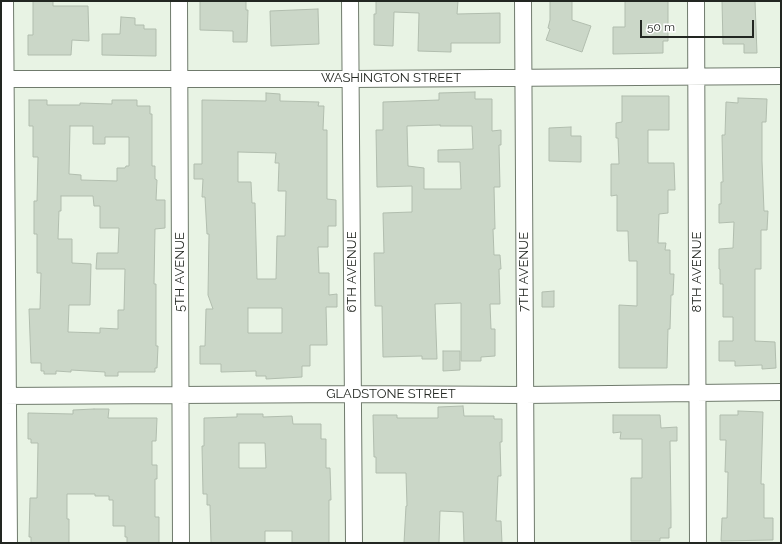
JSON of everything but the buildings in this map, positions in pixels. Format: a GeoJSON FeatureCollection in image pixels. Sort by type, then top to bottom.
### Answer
{"type":"FeatureCollection","features":[{"type":"Feature","properties":{"kind":"street"},"geometry":{"type":"LineString","coordinates":[[5,1],[3,78],[4,396],[9,543]]}},
{"type":"Feature","properties":{"kind":"street","name":"5TH AVENUE"},"geometry":{"type":"LineString","coordinates":[[179,1],[181,543]]}},
{"type":"Feature","properties":{"kind":"street","name":"6TH AVENUE"},"geometry":{"type":"LineString","coordinates":[[350,1],[354,543]]}},
{"type":"Feature","properties":{"kind":"street","name":"7TH AVENUE"},"geometry":{"type":"LineString","coordinates":[[523,1],[526,543]]}},
{"type":"Feature","properties":{"kind":"street","name":"8TH AVENUE"},"geometry":{"type":"LineString","coordinates":[[696,1],[698,543]]}},
{"type":"Feature","properties":{"kind":"street","name":"WASHINGTON STREET"},"geometry":{"type":"LineString","coordinates":[[3,78],[350,79],[781,76]]}},
{"type":"Feature","properties":{"kind":"street","name":"GLADSTONE STREET"},"geometry":{"type":"LineString","coordinates":[[4,396],[353,394],[524,395],[781,392]]}}]}
